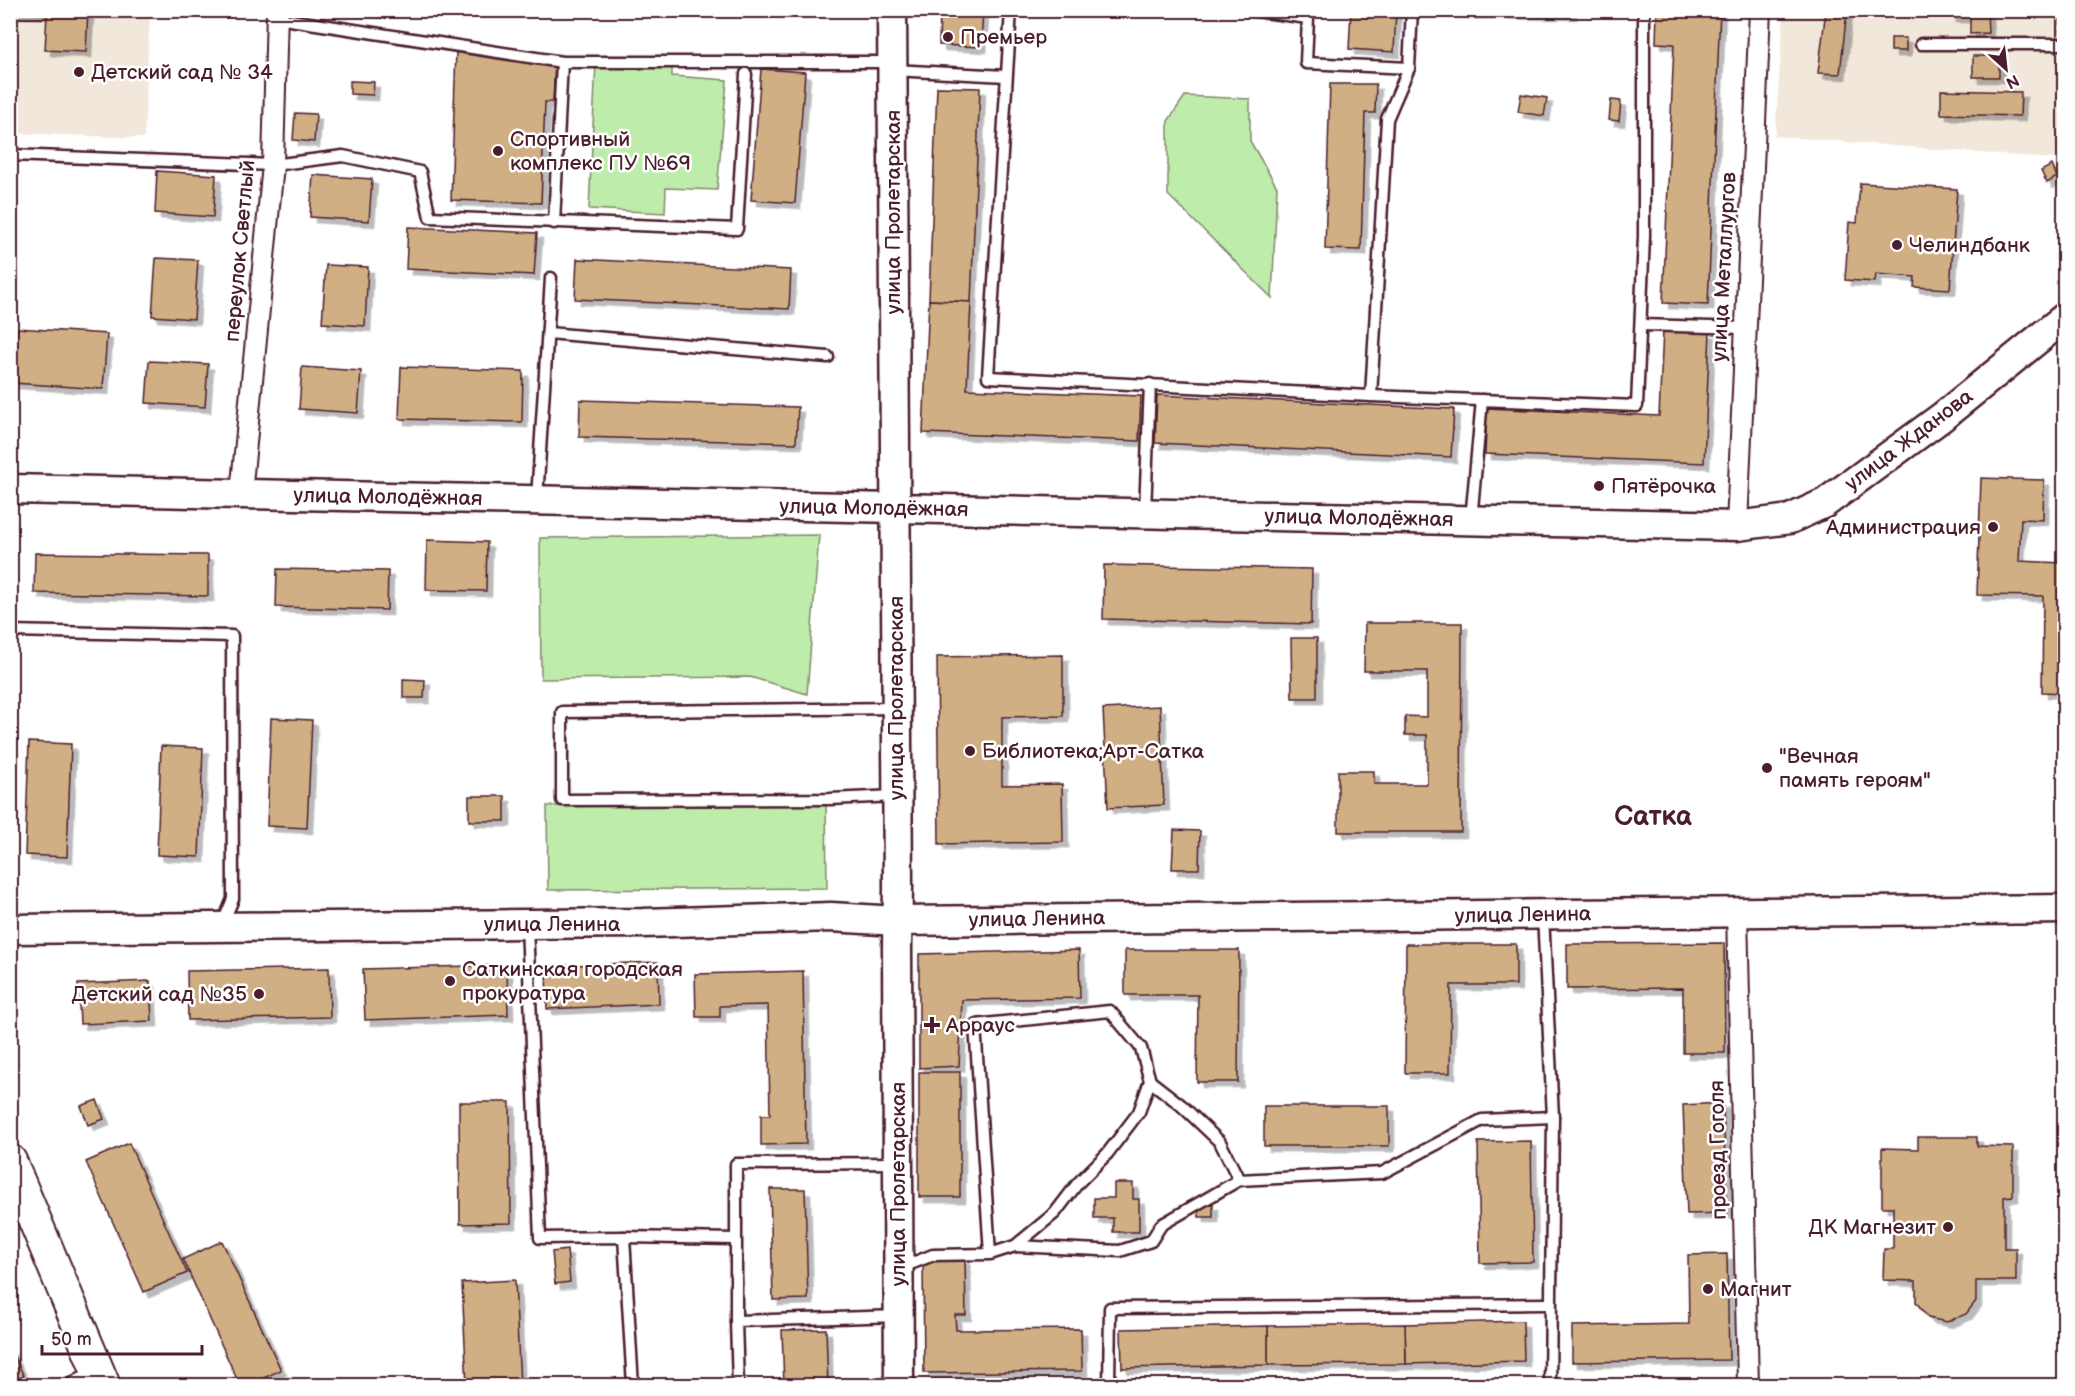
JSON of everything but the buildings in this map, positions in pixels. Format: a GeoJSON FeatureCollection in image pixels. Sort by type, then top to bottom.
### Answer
{"type":"FeatureCollection","features":[{"type":"Feature","properties":{"kind":"main road","name":"улица Пролетарская"},"geometry":{"type":"LineString","coordinates":[[892,10],[900,1386]]}},
{"type":"Feature","properties":{"kind":"main road","name":"улица Жданова"},"geometry":{"type":"LineString","coordinates":[[1737,526],[1790,519],[1825,503],[1942,417],[2064,318]]}},
{"type":"Feature","properties":{"kind":"main road","name":"улица Молодёжная"},"geometry":{"type":"LineString","coordinates":[[10,489],[1737,526]]}},
{"type":"Feature","properties":{"kind":"main road","name":"улица Ленина"},"geometry":{"type":"LineString","coordinates":[[10,929],[643,923],[831,917],[897,921],[2064,909]]}},
{"type":"Feature","properties":{"kind":"main road"},"geometry":{"type":"LineString","coordinates":[[10,1161],[100,1377]]}},
{"type":"Feature","properties":{"kind":"street","name":"улица Металлургов"},"geometry":{"type":"LineString","coordinates":[[1737,526],[1760,10]]}},
{"type":"Feature","properties":{"kind":"street","name":"переулок Светлый"},"geometry":{"type":"LineString","coordinates":[[240,494],[273,165],[277,14]]}},
{"type":"Feature","properties":{"kind":"street","name":"проезд Гоголя"},"geometry":{"type":"LineString","coordinates":[[1737,912],[1748,1386]]}},
{"type":"Feature","properties":{"kind":"lane"},"geometry":{"type":"LineString","coordinates":[[1011,10],[988,377],[1371,396],[1637,406],[1644,236],[1644,10]]}},
{"type":"Feature","properties":{"kind":"lane"},"geometry":{"type":"LineString","coordinates":[[1249,10],[1308,18],[1306,63],[1409,68]]}},
{"type":"Feature","properties":{"kind":"lane"},"geometry":{"type":"LineString","coordinates":[[1371,396],[1387,119],[1409,68],[1412,10]]}},
{"type":"Feature","properties":{"kind":"lane"},"geometry":{"type":"LineString","coordinates":[[277,14],[562,62],[892,66],[1006,76]]}},
{"type":"Feature","properties":{"kind":"lane"},"geometry":{"type":"LineString","coordinates":[[1921,44],[2064,44]]}},
{"type":"Feature","properties":{"kind":"lane"},"geometry":{"type":"LineString","coordinates":[[554,223],[562,62]]}},
{"type":"Feature","properties":{"kind":"lane"},"geometry":{"type":"LineString","coordinates":[[10,155],[273,165],[343,156],[420,172],[430,217],[737,229],[746,74]]}},
{"type":"Feature","properties":{"kind":"lane"},"geometry":{"type":"LineString","coordinates":[[537,501],[551,278]]}},
{"type":"Feature","properties":{"kind":"lane"},"geometry":{"type":"LineString","coordinates":[[1641,325],[1745,328]]}},
{"type":"Feature","properties":{"kind":"lane"},"geometry":{"type":"LineString","coordinates":[[548,333],[828,357]]}},
{"type":"Feature","properties":{"kind":"lane"},"geometry":{"type":"LineString","coordinates":[[1145,513],[1150,384]]}},
{"type":"Feature","properties":{"kind":"lane"},"geometry":{"type":"LineString","coordinates":[[1471,520],[1482,400]]}},
{"type":"Feature","properties":{"kind":"lane"},"geometry":{"type":"LineString","coordinates":[[10,631],[232,636],[233,899],[221,927]]}},
{"type":"Feature","properties":{"kind":"lane"},"geometry":{"type":"LineString","coordinates":[[896,708],[562,712],[562,800],[830,800],[896,796]]}},
{"type":"Feature","properties":{"kind":"lane"},"geometry":{"type":"LineString","coordinates":[[1543,914],[1553,1117],[1550,1386]]}},
{"type":"Feature","properties":{"kind":"lane"},"geometry":{"type":"LineString","coordinates":[[526,923],[540,1238],[735,1239]]}},
{"type":"Feature","properties":{"kind":"lane"},"geometry":{"type":"LineString","coordinates":[[990,1254],[975,1025],[1110,1011],[1141,1048],[1150,1081],[1138,1112],[1107,1154],[1078,1183],[1055,1213],[1015,1246]]}},
{"type":"Feature","properties":{"kind":"lane"},"geometry":{"type":"LineString","coordinates":[[1150,1081],[1181,1105],[1220,1142],[1239,1180]]}},
{"type":"Feature","properties":{"kind":"lane"},"geometry":{"type":"LineString","coordinates":[[899,1269],[933,1255],[990,1254],[1015,1246],[1120,1251],[1151,1240],[1161,1225],[1239,1180],[1382,1173],[1482,1120],[1553,1117]]}},
{"type":"Feature","properties":{"kind":"lane"},"geometry":{"type":"LineString","coordinates":[[738,1386],[736,1164],[898,1163]]}},
{"type":"Feature","properties":{"kind":"lane"},"geometry":{"type":"LineString","coordinates":[[624,1237],[633,1386]]}},
{"type":"Feature","properties":{"kind":"lane"},"geometry":{"type":"LineString","coordinates":[[1109,1386],[1110,1308],[1550,1304]]}},
{"type":"Feature","properties":{"kind":"lane"},"geometry":{"type":"LineString","coordinates":[[736,1321],[899,1316]]}},
{"type":"Feature","properties":{"kind":"lane"},"geometry":{"type":"LineString","coordinates":[[68,1386],[100,1377]]}},
{"type":"Feature","properties":{"kind":"shaded area","name":"Детский сад № 34"},"geometry":{"type":"Polygon","coordinates":[[[11,11],[150,11],[144,138],[11,133],[11,11]]]}},
{"type":"Feature","properties":{"kind":"shaded area"},"geometry":{"type":"Polygon","coordinates":[[[1784,11],[2064,11],[2064,160],[1775,136],[1784,11]]]}},
{"type":"Feature","properties":{"kind":"green space"},"geometry":{"type":"Polygon","coordinates":[[[596,62],[672,66],[672,76],[727,80],[717,190],[666,188],[665,213],[589,209],[596,62]]]}},
{"type":"Feature","properties":{"kind":"green space"},"geometry":{"type":"Polygon","coordinates":[[[1185,96],[1250,99],[1250,141],[1277,187],[1272,298],[1168,195],[1168,121],[1185,96]]]}},
{"type":"Feature","properties":{"kind":"green space"},"geometry":{"type":"Polygon","coordinates":[[[819,535],[807,694],[750,677],[541,679],[540,538],[819,535]]]}},
{"type":"Feature","properties":{"kind":"green space"},"geometry":{"type":"Polygon","coordinates":[[[826,804],[827,888],[548,890],[547,806],[826,804]]]}},
{"type":"Feature","properties":{"kind":"place","name":"Премьер"},"geometry":{"type":"Point","coordinates":[948,37]}},
{"type":"Feature","properties":{"kind":"place","name":"Детский сад № 34"},"geometry":{"type":"Point","coordinates":[79,72]}},
{"type":"Feature","properties":{"kind":"place","name":"Спортивный комплекс ПУ №69"},"geometry":{"type":"Point","coordinates":[498,151]}},
{"type":"Feature","properties":{"kind":"place","name":"Челиндбанк"},"geometry":{"type":"Point","coordinates":[1897,245]}},
{"type":"Feature","properties":{"kind":"place","name":"Пятёрочка"},"geometry":{"type":"Point","coordinates":[1599,486]}},
{"type":"Feature","properties":{"kind":"place","name":"Администрация"},"geometry":{"type":"Point","coordinates":[1993,527]}},
{"type":"Feature","properties":{"kind":"place","name":"Библиотека;Арт-Сатка"},"geometry":{"type":"Point","coordinates":[970,751]}},
{"type":"Feature","properties":{"kind":"place","name":"\"Вечная память героям\""},"geometry":{"type":"Point","coordinates":[1767,768]}},
{"type":"Feature","properties":{"kind":"place","name":"Саткинская городская прокуратура"},"geometry":{"type":"Point","coordinates":[450,981]}},
{"type":"Feature","properties":{"kind":"place","name":"Детский сад №35"},"geometry":{"type":"Point","coordinates":[259,994]}},
{"type":"Feature","properties":{"kind":"place","name":"Арраус"},"geometry":{"type":"Point","coordinates":[932,1025]}},
{"type":"Feature","properties":{"kind":"place","name":"ДК Магнезит"},"geometry":{"type":"Point","coordinates":[1948,1227]}},
{"type":"Feature","properties":{"kind":"place","name":"Магнит"},"geometry":{"type":"Point","coordinates":[1708,1289]}},
{"type":"Feature","properties":{"kind":"district","name":"Сатка"},"geometry":{"type":"Point","coordinates":[1653,817]}}]}
